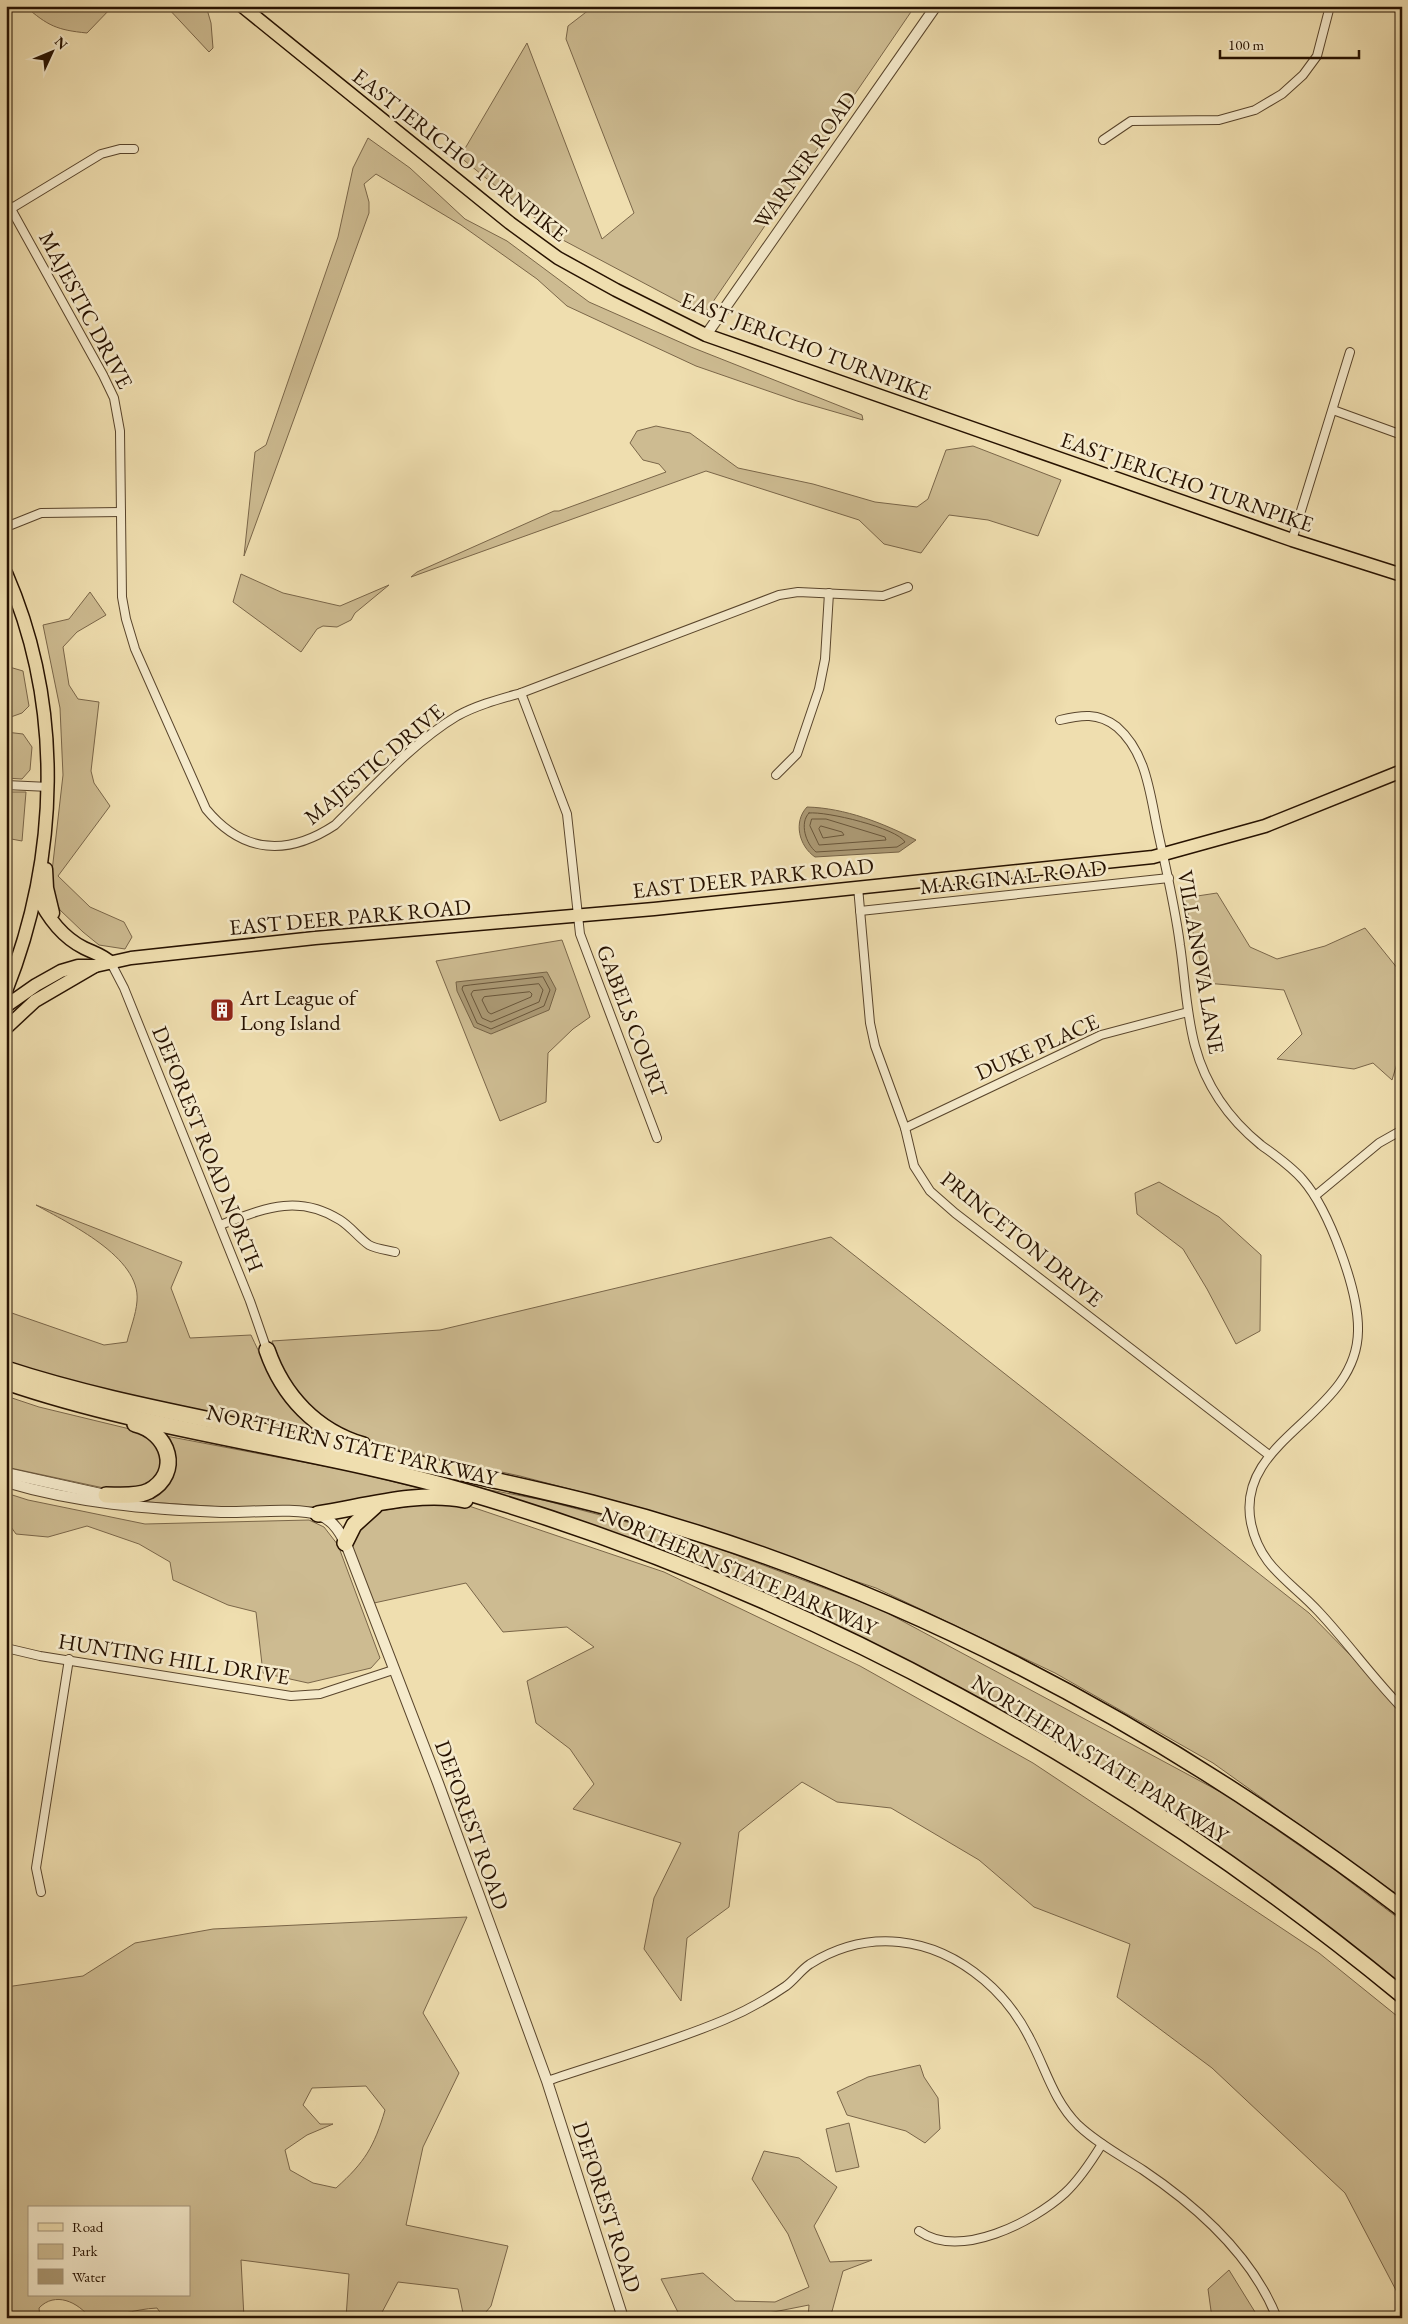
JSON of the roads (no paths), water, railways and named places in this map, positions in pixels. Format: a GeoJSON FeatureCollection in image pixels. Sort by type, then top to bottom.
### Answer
{"type":"FeatureCollection","features":[{"type":"Feature","properties":{"kind":"highway"},"geometry":{"type":"LineString","coordinates":[[267,1350],[274,1368],[290,1395],[305,1412],[322,1426],[349,1440],[421,1465]]}},
{"type":"Feature","properties":{"kind":"highway","name":"NORTHERN STATE PARKWAY"},"geometry":{"type":"LineString","coordinates":[[6,1369],[109,1398],[559,1495],[685,1529],[813,1573],[938,1626],[1088,1704],[1168,1750],[1263,1810],[1402,1909]]}},
{"type":"Feature","properties":{"kind":"highway","name":"NORTHERN STATE PARKWAY"},"geometry":{"type":"LineString","coordinates":[[6,1382],[66,1400],[393,1473],[559,1521],[654,1554],[778,1606],[869,1648],[960,1696],[1078,1765],[1169,1824],[1302,1917],[1402,1995]]}},
{"type":"Feature","properties":{"kind":"highway"},"geometry":{"type":"LineString","coordinates":[[66,1400],[117,1420],[145,1427],[159,1437],[167,1449],[168,1462],[165,1473],[152,1489],[136,1494],[106,1495]]}},
{"type":"Feature","properties":{"kind":"highway"},"geometry":{"type":"LineString","coordinates":[[318,1514],[424,1498],[453,1498],[512,1514],[559,1521]]}},
{"type":"Feature","properties":{"kind":"highway"},"geometry":{"type":"LineString","coordinates":[[345,1543],[358,1520],[377,1504]]}},
{"type":"Feature","properties":{"kind":"main road","name":"EAST JERICHO TURNPIKE"},"geometry":{"type":"LineString","coordinates":[[242,6],[510,223],[558,258],[616,290],[706,335],[1292,540],[1402,575]]}},
{"type":"Feature","properties":{"kind":"main road"},"geometry":{"type":"LineString","coordinates":[[6,573],[25,622],[35,660],[44,714],[49,787],[44,841],[36,892],[23,944],[6,991]]}},
{"type":"Feature","properties":{"kind":"main road","name":"EAST DEER PARK ROAD"},"geometry":{"type":"LineString","coordinates":[[6,1006],[36,984],[61,971],[78,966],[95,966],[130,958],[314,938],[578,916],[1163,854],[1274,823],[1402,771]]}},
{"type":"Feature","properties":{"kind":"main road"},"geometry":{"type":"LineString","coordinates":[[44,841],[50,905],[60,929]]}},
{"type":"Feature","properties":{"kind":"main road"},"geometry":{"type":"LineString","coordinates":[[36,892],[60,929],[72,941],[105,957],[111,963]]}},
{"type":"Feature","properties":{"kind":"main road","name":"EAST DEER PARK ROAD"},"geometry":{"type":"LineString","coordinates":[[6,1028],[35,1001],[95,966]]}},
{"type":"Feature","properties":{"kind":"street","name":"WARNER ROAD"},"geometry":{"type":"LineString","coordinates":[[706,335],[936,6]]}},
{"type":"Feature","properties":{"kind":"street"},"geometry":{"type":"LineString","coordinates":[[1103,140],[1131,121],[1219,120],[1255,110],[1282,94],[1303,75],[1316,56],[1330,6]]}},
{"type":"Feature","properties":{"kind":"street"},"geometry":{"type":"LineString","coordinates":[[12,208],[101,154],[120,149],[134,150]]}},
{"type":"Feature","properties":{"kind":"street","name":"MAJESTIC DRIVE"},"geometry":{"type":"LineString","coordinates":[[6,200],[114,398],[120,431],[122,597],[126,620],[135,649],[206,809],[224,829],[250,843],[272,846],[295,845],[315,838],[335,825],[439,728],[459,715],[481,705],[521,693],[766,599],[798,592],[883,596],[908,587]]}},
{"type":"Feature","properties":{"kind":"street"},"geometry":{"type":"LineString","coordinates":[[1292,540],[1350,352]]}},
{"type":"Feature","properties":{"kind":"street"},"geometry":{"type":"LineString","coordinates":[[1333,410],[1402,435]]}},
{"type":"Feature","properties":{"kind":"street"},"geometry":{"type":"LineString","coordinates":[[6,527],[41,513],[120,512]]}},
{"type":"Feature","properties":{"kind":"street"},"geometry":{"type":"LineString","coordinates":[[776,775],[797,754],[819,689],[825,659],[829,593]]}},
{"type":"Feature","properties":{"kind":"street","name":"GABELS COURT"},"geometry":{"type":"LineString","coordinates":[[521,693],[566,814],[580,934],[657,1138]]}},
{"type":"Feature","properties":{"kind":"street","name":"VILLANOVA LANE"},"geometry":{"type":"LineString","coordinates":[[1060,720],[1084,714],[1095,716],[1119,729],[1134,747],[1145,769],[1169,878],[1188,1012],[1195,1046],[1204,1075],[1219,1102],[1238,1124],[1292,1168],[1315,1196],[1327,1221],[1353,1290],[1359,1334],[1355,1354],[1339,1387],[1269,1455],[1259,1468],[1250,1501],[1250,1519],[1255,1538],[1263,1556],[1274,1571],[1317,1610],[1402,1708]]}},
{"type":"Feature","properties":{"kind":"street"},"geometry":{"type":"LineString","coordinates":[[6,785],[49,787]]}},
{"type":"Feature","properties":{"kind":"street","name":"MARGINAL ROAD"},"geometry":{"type":"LineString","coordinates":[[860,911],[1169,878]]}},
{"type":"Feature","properties":{"kind":"street","name":"PRINCETON DRIVE"},"geometry":{"type":"LineString","coordinates":[[858,887],[870,1023],[875,1046],[905,1128],[914,1166],[937,1197],[1269,1455]]}},
{"type":"Feature","properties":{"kind":"street","name":"DEFOREST ROAD NORTH"},"geometry":{"type":"LineString","coordinates":[[111,963],[131,1005],[220,1225],[267,1350]]}},
{"type":"Feature","properties":{"kind":"street","name":"DUKE PLACE"},"geometry":{"type":"LineString","coordinates":[[905,1128],[1101,1035],[1188,1012]]}},
{"type":"Feature","properties":{"kind":"street"},"geometry":{"type":"LineString","coordinates":[[1315,1196],[1379,1143],[1402,1130]]}},
{"type":"Feature","properties":{"kind":"street"},"geometry":{"type":"LineString","coordinates":[[220,1225],[260,1210],[280,1205],[301,1205],[323,1211],[340,1220],[370,1246],[395,1252]]}},
{"type":"Feature","properties":{"kind":"street"},"geometry":{"type":"LineString","coordinates":[[6,1473],[153,1507]]}},
{"type":"Feature","properties":{"kind":"street"},"geometry":{"type":"LineString","coordinates":[[6,1482],[100,1503],[234,1512],[302,1512],[318,1514]]}},
{"type":"Feature","properties":{"kind":"street","name":"DEFOREST ROAD"},"geometry":{"type":"LineString","coordinates":[[318,1514],[334,1526],[345,1543],[438,1783],[547,2081],[623,2318]]}},
{"type":"Feature","properties":{"kind":"street","name":"HUNTING HILL DRIVE"},"geometry":{"type":"LineString","coordinates":[[6,1648],[291,1696],[320,1694],[393,1670]]}},
{"type":"Feature","properties":{"kind":"street"},"geometry":{"type":"LineString","coordinates":[[42,1892],[36,1868],[69,1659]]}},
{"type":"Feature","properties":{"kind":"street"},"geometry":{"type":"LineString","coordinates":[[547,2081],[724,2020],[768,1997],[788,1984],[808,1965],[829,1953],[868,1941],[888,1940],[936,1952],[984,1980],[1018,2018],[1031,2040],[1062,2106],[1078,2125],[1102,2144],[1190,2205],[1215,2228],[1256,2278],[1277,2318]]}},
{"type":"Feature","properties":{"kind":"street"},"geometry":{"type":"LineString","coordinates":[[919,2231],[927,2237],[947,2242],[994,2235],[1017,2225],[1065,2193],[1086,2170],[1102,2144]]}},
{"type":"Feature","properties":{"kind":"water"},"geometry":{"type":"Polygon","coordinates":[[[807,807],[849,813],[916,840],[899,852],[815,857],[805,847],[800,834],[800,820],[807,807]]]}},
{"type":"Feature","properties":{"kind":"water"},"geometry":{"type":"Polygon","coordinates":[[[547,972],[556,989],[549,1010],[491,1034],[474,1027],[457,991],[456,982],[547,972]]]}},
{"type":"Feature","properties":{"kind":"place","name":"Art League of Long Island"},"geometry":{"type":"Point","coordinates":[222,1010]}}]}
